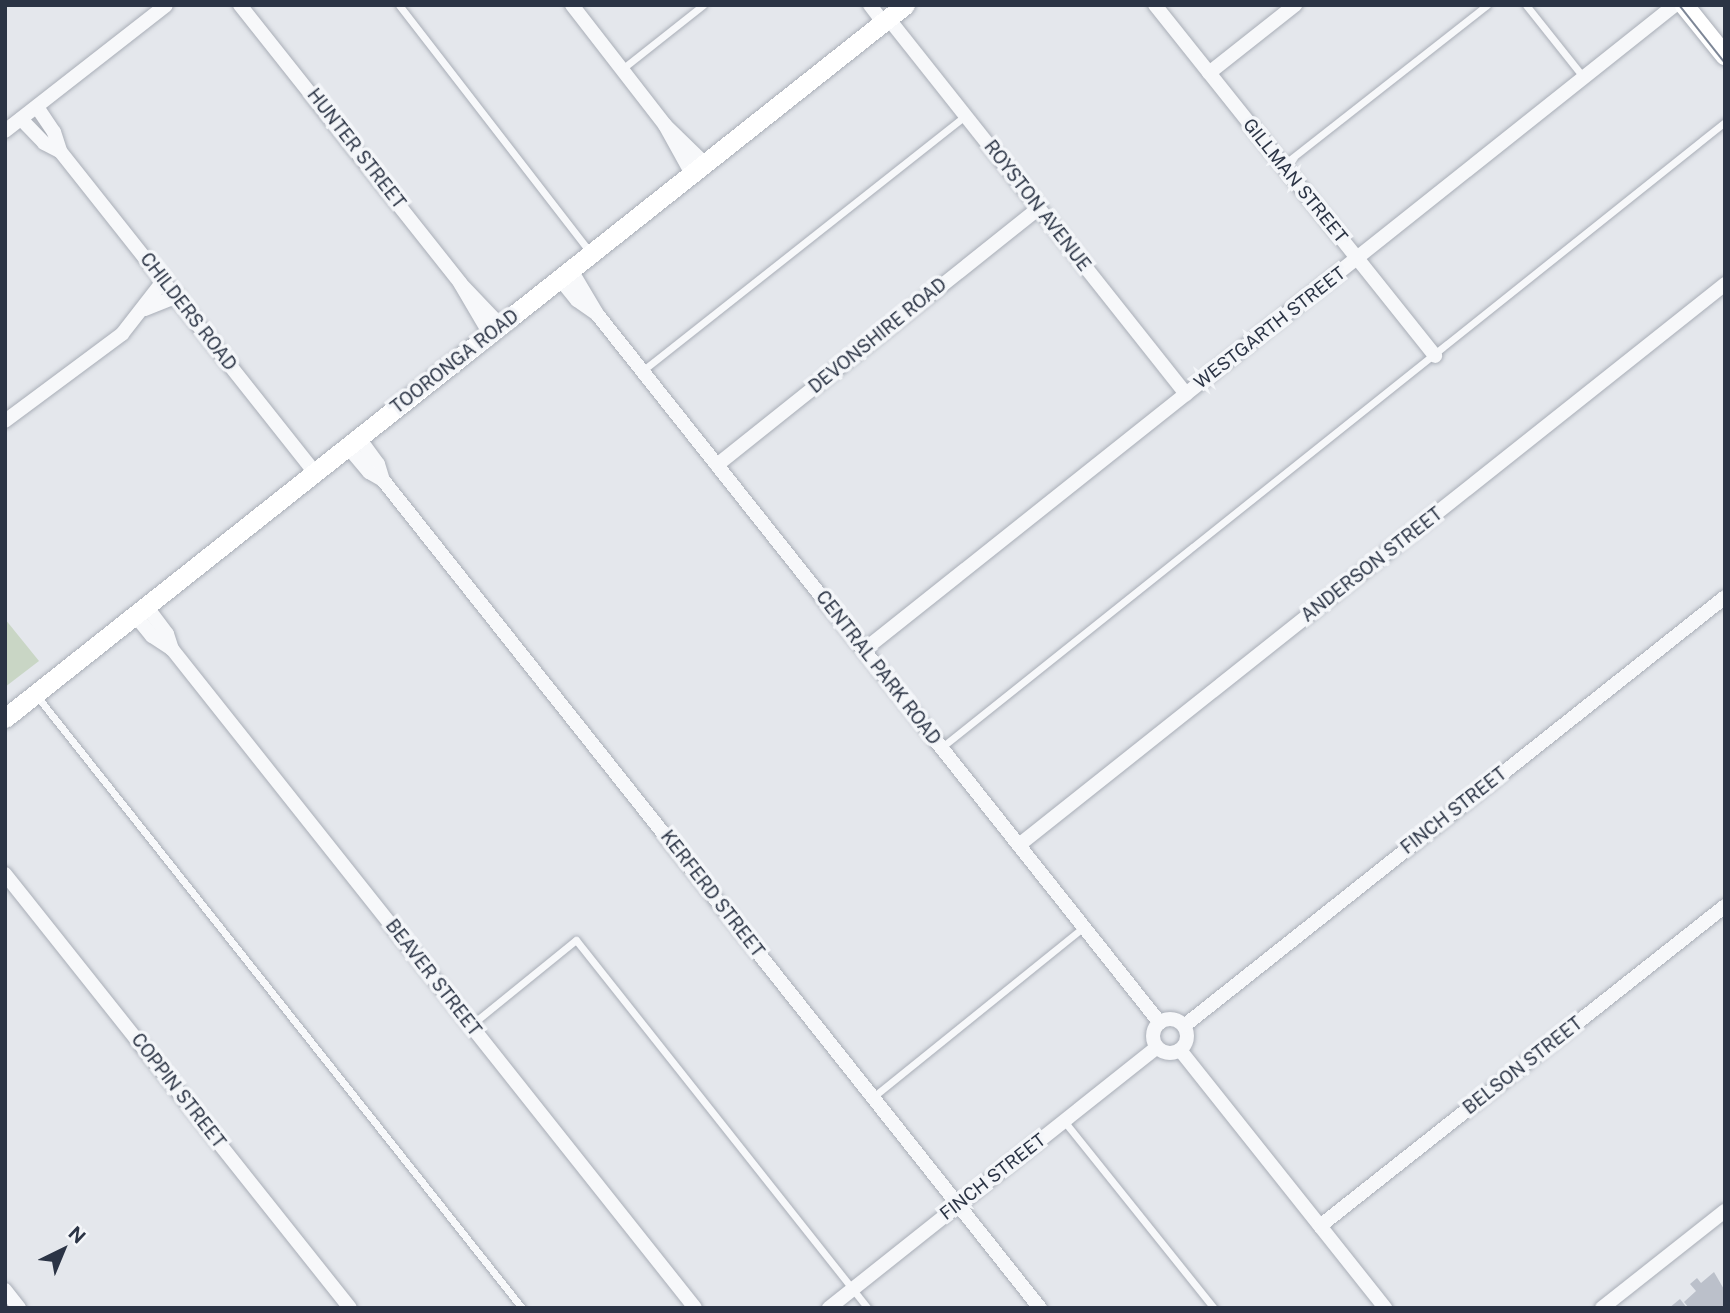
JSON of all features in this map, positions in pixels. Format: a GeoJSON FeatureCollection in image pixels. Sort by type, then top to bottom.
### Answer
{"type":"FeatureCollection","features":[{"type":"Feature","properties":{"kind":"main road"},"geometry":{"type":"LineString","coordinates":[[1684,5],[1725,57]]}},
{"type":"Feature","properties":{"kind":"main road","name":"TOORONGA ROAD"},"geometry":{"type":"LineString","coordinates":[[5,718],[496,330],[891,13]]}},
{"type":"Feature","properties":{"kind":"street"},"geometry":{"type":"LineString","coordinates":[[5,131],[166,5]]}},
{"type":"Feature","properties":{"kind":"street"},"geometry":{"type":"LineString","coordinates":[[572,5],[698,169]]}},
{"type":"Feature","properties":{"kind":"street","name":"ROYSTON AVENUE"},"geometry":{"type":"LineString","coordinates":[[870,5],[891,13],[966,116],[1186,394]]}},
{"type":"Feature","properties":{"kind":"street","name":"GILLMAN STREET"},"geometry":{"type":"LineString","coordinates":[[1155,5],[1435,356]]}},
{"type":"Feature","properties":{"kind":"street"},"geometry":{"type":"LineString","coordinates":[[1209,73],[1295,5]]}},
{"type":"Feature","properties":{"kind":"street","name":"WESTGARTH STREET"},"geometry":{"type":"LineString","coordinates":[[864,650],[1675,5]]}},
{"type":"Feature","properties":{"kind":"street","name":"HUNTER STREET"},"geometry":{"type":"LineString","coordinates":[[247,8],[496,330]]}},
{"type":"Feature","properties":{"kind":"street","name":"CHILDERS ROAD"},"geometry":{"type":"LineString","coordinates":[[37,107],[54,132],[60,151],[315,473]]}},
{"type":"Feature","properties":{"kind":"street","name":"CHILDERS ROAD"},"geometry":{"type":"LineString","coordinates":[[21,119],[44,143],[60,151]]}},
{"type":"Feature","properties":{"kind":"street","name":"DEVONSHIRE ROAD"},"geometry":{"type":"LineString","coordinates":[[717,465],[1039,208]]}},
{"type":"Feature","properties":{"kind":"street","name":"CENTRAL PARK ROAD"},"geometry":{"type":"LineString","coordinates":[[566,274],[577,300],[597,314],[1160,1023]]}},
{"type":"Feature","properties":{"kind":"street"},"geometry":{"type":"LineString","coordinates":[[5,421],[112,342],[145,309],[164,281]]}},
{"type":"Feature","properties":{"kind":"street","name":"ANDERSON STREET"},"geometry":{"type":"LineString","coordinates":[[1018,845],[1725,284]]}},
{"type":"Feature","properties":{"kind":"street"},"geometry":{"type":"LineString","coordinates":[[145,309],[177,296]]}},
{"type":"Feature","properties":{"kind":"street","name":"KERFERD STREET"},"geometry":{"type":"LineString","coordinates":[[353,442],[369,472],[383,480],[1040,1308]]}},
{"type":"Feature","properties":{"kind":"street","name":"FINCH STREET"},"geometry":{"type":"LineString","coordinates":[[1184,1026],[1725,597]]}},
{"type":"Feature","properties":{"kind":"street","name":"BEAVER STREET"},"geometry":{"type":"LineString","coordinates":[[141,610],[152,636],[172,649],[695,1308]]}},
{"type":"Feature","properties":{"kind":"street","name":"COPPIN STREET"},"geometry":{"type":"LineString","coordinates":[[5,874],[350,1308]]}},
{"type":"Feature","properties":{"kind":"street","name":"BELSON STREET"},"geometry":{"type":"LineString","coordinates":[[1320,1226],[1725,906]]}},
{"type":"Feature","properties":{"kind":"street"},"geometry":{"type":"LineString","coordinates":[[1172,1019],[1184,1026],[1187,1039],[1180,1050],[1168,1053],[1157,1047],[1153,1034],[1160,1023],[1172,1019]]}},
{"type":"Feature","properties":{"kind":"street","name":"FINCH STREET"},"geometry":{"type":"LineString","coordinates":[[829,1308],[1157,1047]]}},
{"type":"Feature","properties":{"kind":"street"},"geometry":{"type":"LineString","coordinates":[[1180,1050],[1385,1308]]}},
{"type":"Feature","properties":{"kind":"street"},"geometry":{"type":"LineString","coordinates":[[1602,1308],[1725,1211]]}},
{"type":"Feature","properties":{"kind":"street"},"geometry":{"type":"LineString","coordinates":[[5,1290],[19,1308]]}},
{"type":"Feature","properties":{"kind":"lane"},"geometry":{"type":"LineString","coordinates":[[399,5],[591,254]]}},
{"type":"Feature","properties":{"kind":"lane"},"geometry":{"type":"LineString","coordinates":[[622,69],[703,5]]}},
{"type":"Feature","properties":{"kind":"lane"},"geometry":{"type":"LineString","coordinates":[[1283,165],[1487,5]]}},
{"type":"Feature","properties":{"kind":"lane"},"geometry":{"type":"LineString","coordinates":[[1526,5],[1584,78]]}},
{"type":"Feature","properties":{"kind":"lane"},"geometry":{"type":"LineString","coordinates":[[642,371],[966,116]]}},
{"type":"Feature","properties":{"kind":"lane"},"geometry":{"type":"LineString","coordinates":[[941,748],[1725,122]]}},
{"type":"Feature","properties":{"kind":"lane"},"geometry":{"type":"LineString","coordinates":[[35,694],[522,1308]]}},
{"type":"Feature","properties":{"kind":"lane"},"geometry":{"type":"LineString","coordinates":[[873,1097],[1084,927]]}},
{"type":"Feature","properties":{"kind":"lane"},"geometry":{"type":"LineString","coordinates":[[471,1025],[576,940],[867,1308]]}},
{"type":"Feature","properties":{"kind":"lane"},"geometry":{"type":"LineString","coordinates":[[1064,1121],[1214,1308]]}},
{"type":"Feature","properties":{"kind":"green space"},"geometry":{"type":"Polygon","coordinates":[[[5,619],[39,661],[5,687],[5,619]]]}},
{"type":"Feature","properties":{"kind":"building"},"geometry":{"type":"Polygon","coordinates":[[[1714,1272],[1725,1291],[1725,1308],[1689,1308],[1684,1302],[1696,1291],[1690,1284],[1697,1278],[1701,1283],[1714,1272]]]}},
{"type":"Feature","properties":{"kind":"building"},"geometry":{"type":"Polygon","coordinates":[[[1680,1299],[1687,1308],[1669,1308],[1680,1299]]]}},
{"type":"Feature","properties":{"kind":"tram line"},"geometry":{"type":"LineString","coordinates":[[1679,5],[1725,63]]}}]}
